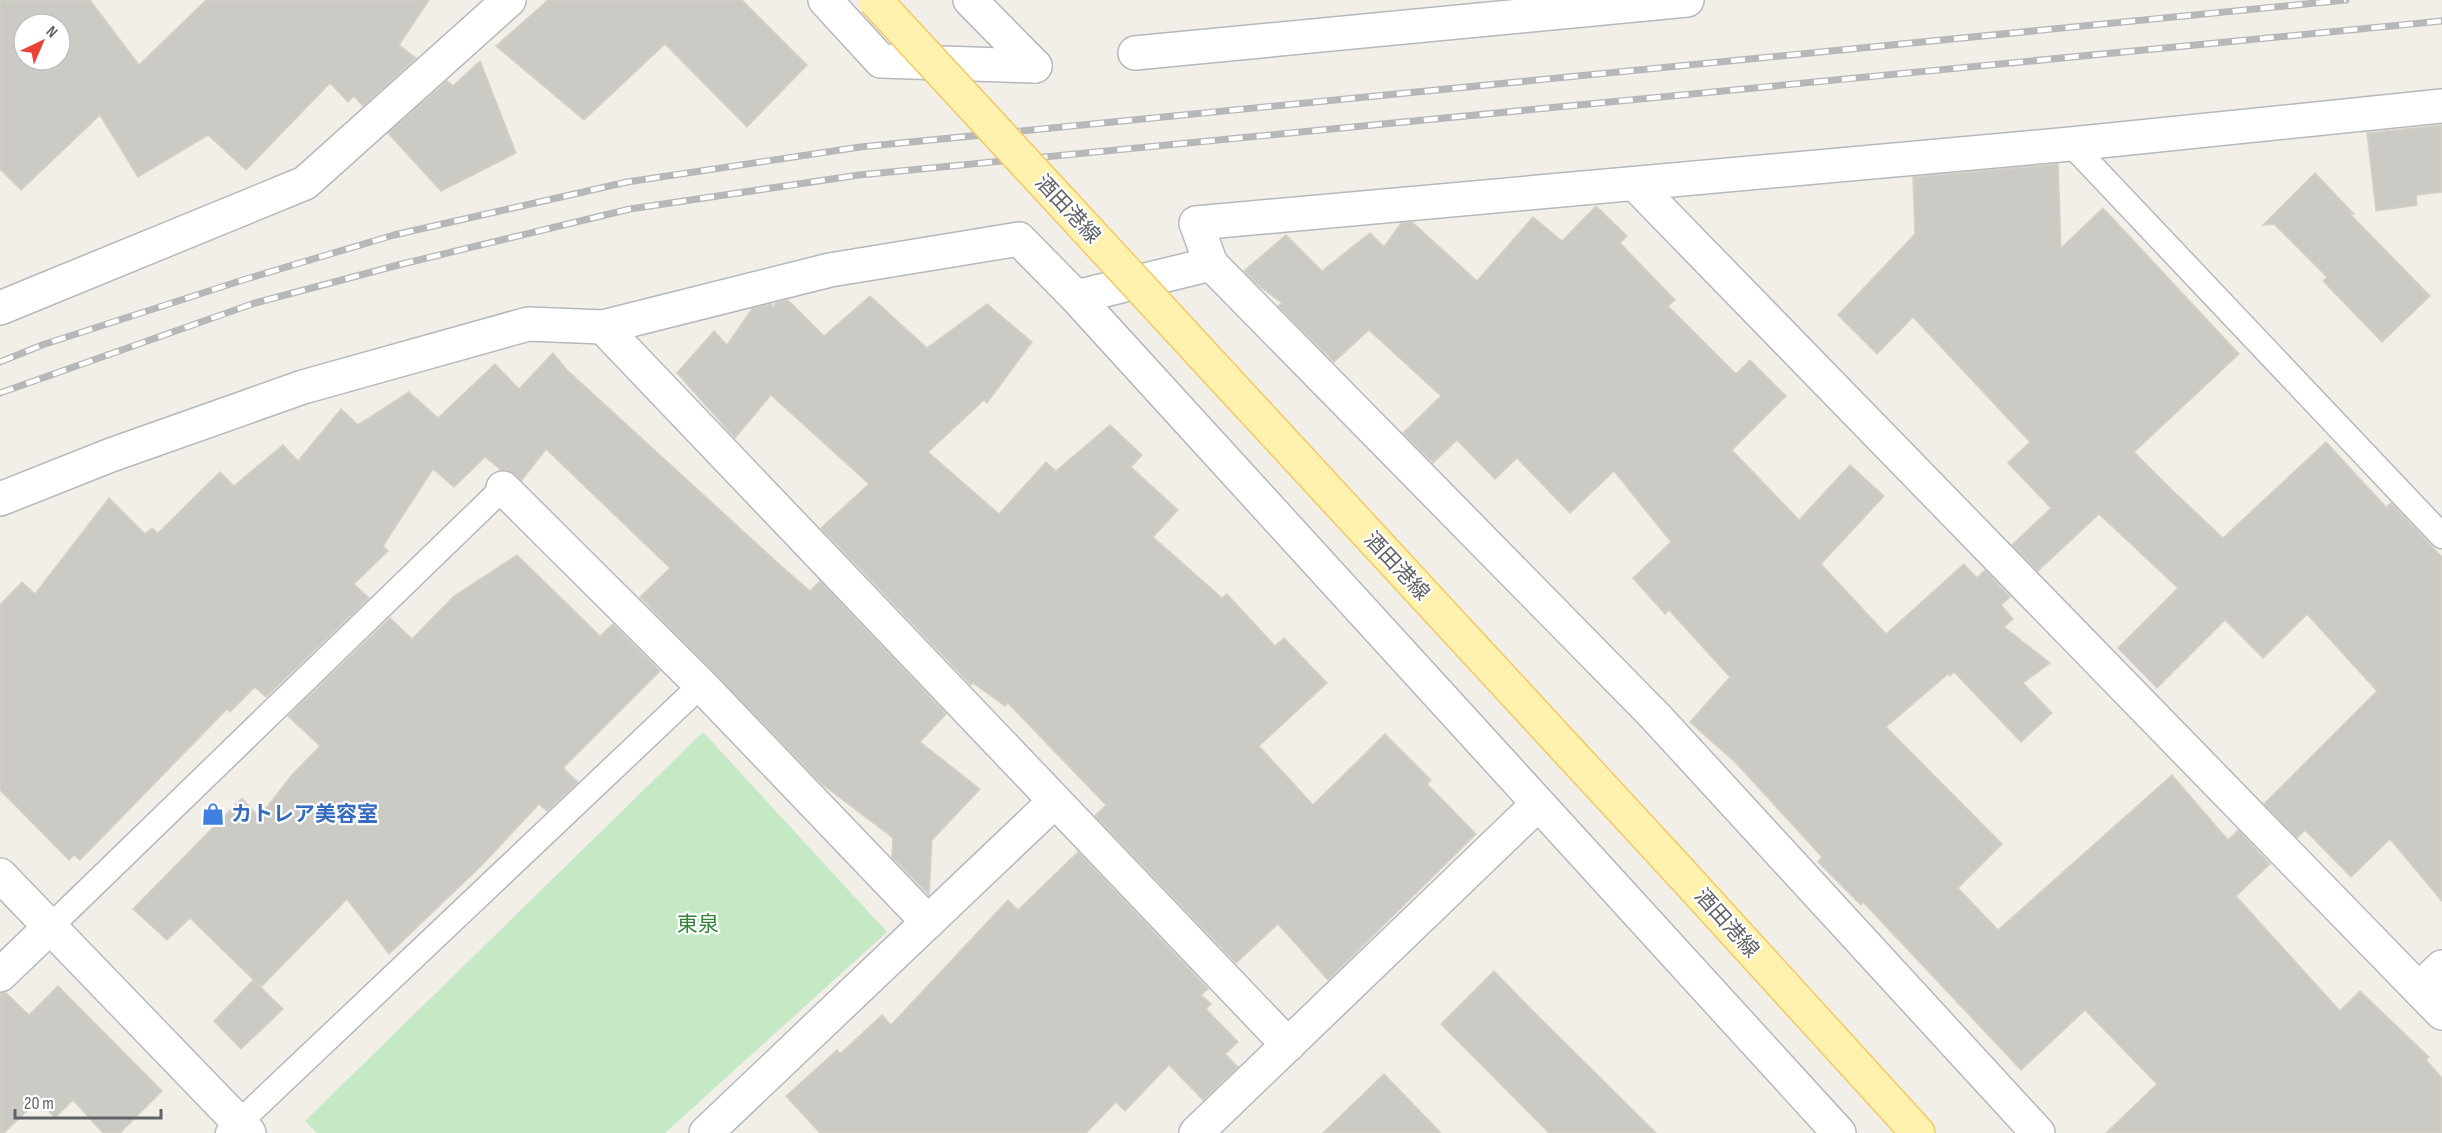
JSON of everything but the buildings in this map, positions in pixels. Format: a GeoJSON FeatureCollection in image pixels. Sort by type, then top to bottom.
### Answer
{"type":"FeatureCollection","features":[{"type":"Feature","properties":{"kind":"main road","name":"酒田港線"},"geometry":{"type":"LineString","coordinates":[[875,0],[1918,1133]]}},
{"type":"Feature","properties":{"kind":"street"},"geometry":{"type":"LineString","coordinates":[[0,308],[305,183],[509,0]]}},
{"type":"Feature","properties":{"kind":"street"},"geometry":{"type":"LineString","coordinates":[[825,0],[881,61],[1035,66],[970,0]]}},
{"type":"Feature","properties":{"kind":"street"},"geometry":{"type":"LineString","coordinates":[[1136,53],[1688,0]]}},
{"type":"Feature","properties":{"kind":"street"},"geometry":{"type":"LineString","coordinates":[[2038,1133],[1655,716],[1211,264],[1196,223],[1636,185],[2442,106]]}},
{"type":"Feature","properties":{"kind":"street"},"geometry":{"type":"LineString","coordinates":[[1636,185],[2431,978],[2442,1013]]}},
{"type":"Feature","properties":{"kind":"street"},"geometry":{"type":"LineString","coordinates":[[0,499],[111,455],[303,387],[528,324],[603,327],[830,270],[1020,239],[1076,297],[1537,805],[1839,1133]]}},
{"type":"Feature","properties":{"kind":"street"},"geometry":{"type":"LineString","coordinates":[[1076,297],[1211,264]]}},
{"type":"Feature","properties":{"kind":"street"},"geometry":{"type":"LineString","coordinates":[[603,327],[1288,1045]]}},
{"type":"Feature","properties":{"kind":"street"},"geometry":{"type":"LineString","coordinates":[[503,488],[701,685],[928,922]]}},
{"type":"Feature","properties":{"kind":"street"},"geometry":{"type":"LineString","coordinates":[[706,1133],[1055,801]]}},
{"type":"Feature","properties":{"kind":"street"},"geometry":{"type":"LineString","coordinates":[[1196,1133],[1537,805]]}},
{"type":"Feature","properties":{"kind":"street"},"geometry":{"type":"LineString","coordinates":[[0,875],[239,1130]]}},
{"type":"Feature","properties":{"kind":"street"},"geometry":{"type":"LineString","coordinates":[[0,975],[50,927]]}},
{"type":"Feature","properties":{"kind":"lane"},"geometry":{"type":"LineString","coordinates":[[2071,144],[2442,536]]}},
{"type":"Feature","properties":{"kind":"lane"},"geometry":{"type":"LineString","coordinates":[[50,927],[503,488]]}},
{"type":"Feature","properties":{"kind":"lane"},"geometry":{"type":"LineString","coordinates":[[239,1130],[701,685]]}},
{"type":"Feature","properties":{"kind":"green space","name":"東泉"},"geometry":{"type":"Polygon","coordinates":[[[703,732],[887,932],[665,1133],[317,1133],[305,1121],[703,732]]]}},
{"type":"Feature","properties":{"kind":"railway"},"geometry":{"type":"LineString","coordinates":[[0,362],[42,345],[246,279],[394,235],[627,182],[860,147],[2346,0]]}},
{"type":"Feature","properties":{"kind":"railway"},"geometry":{"type":"LineString","coordinates":[[0,393],[255,303],[402,264],[630,209],[859,175],[2442,21]]}},
{"type":"Feature","properties":{"kind":"place","name":"カトレア美容室"},"geometry":{"type":"Point","coordinates":[213,814]}}]}
